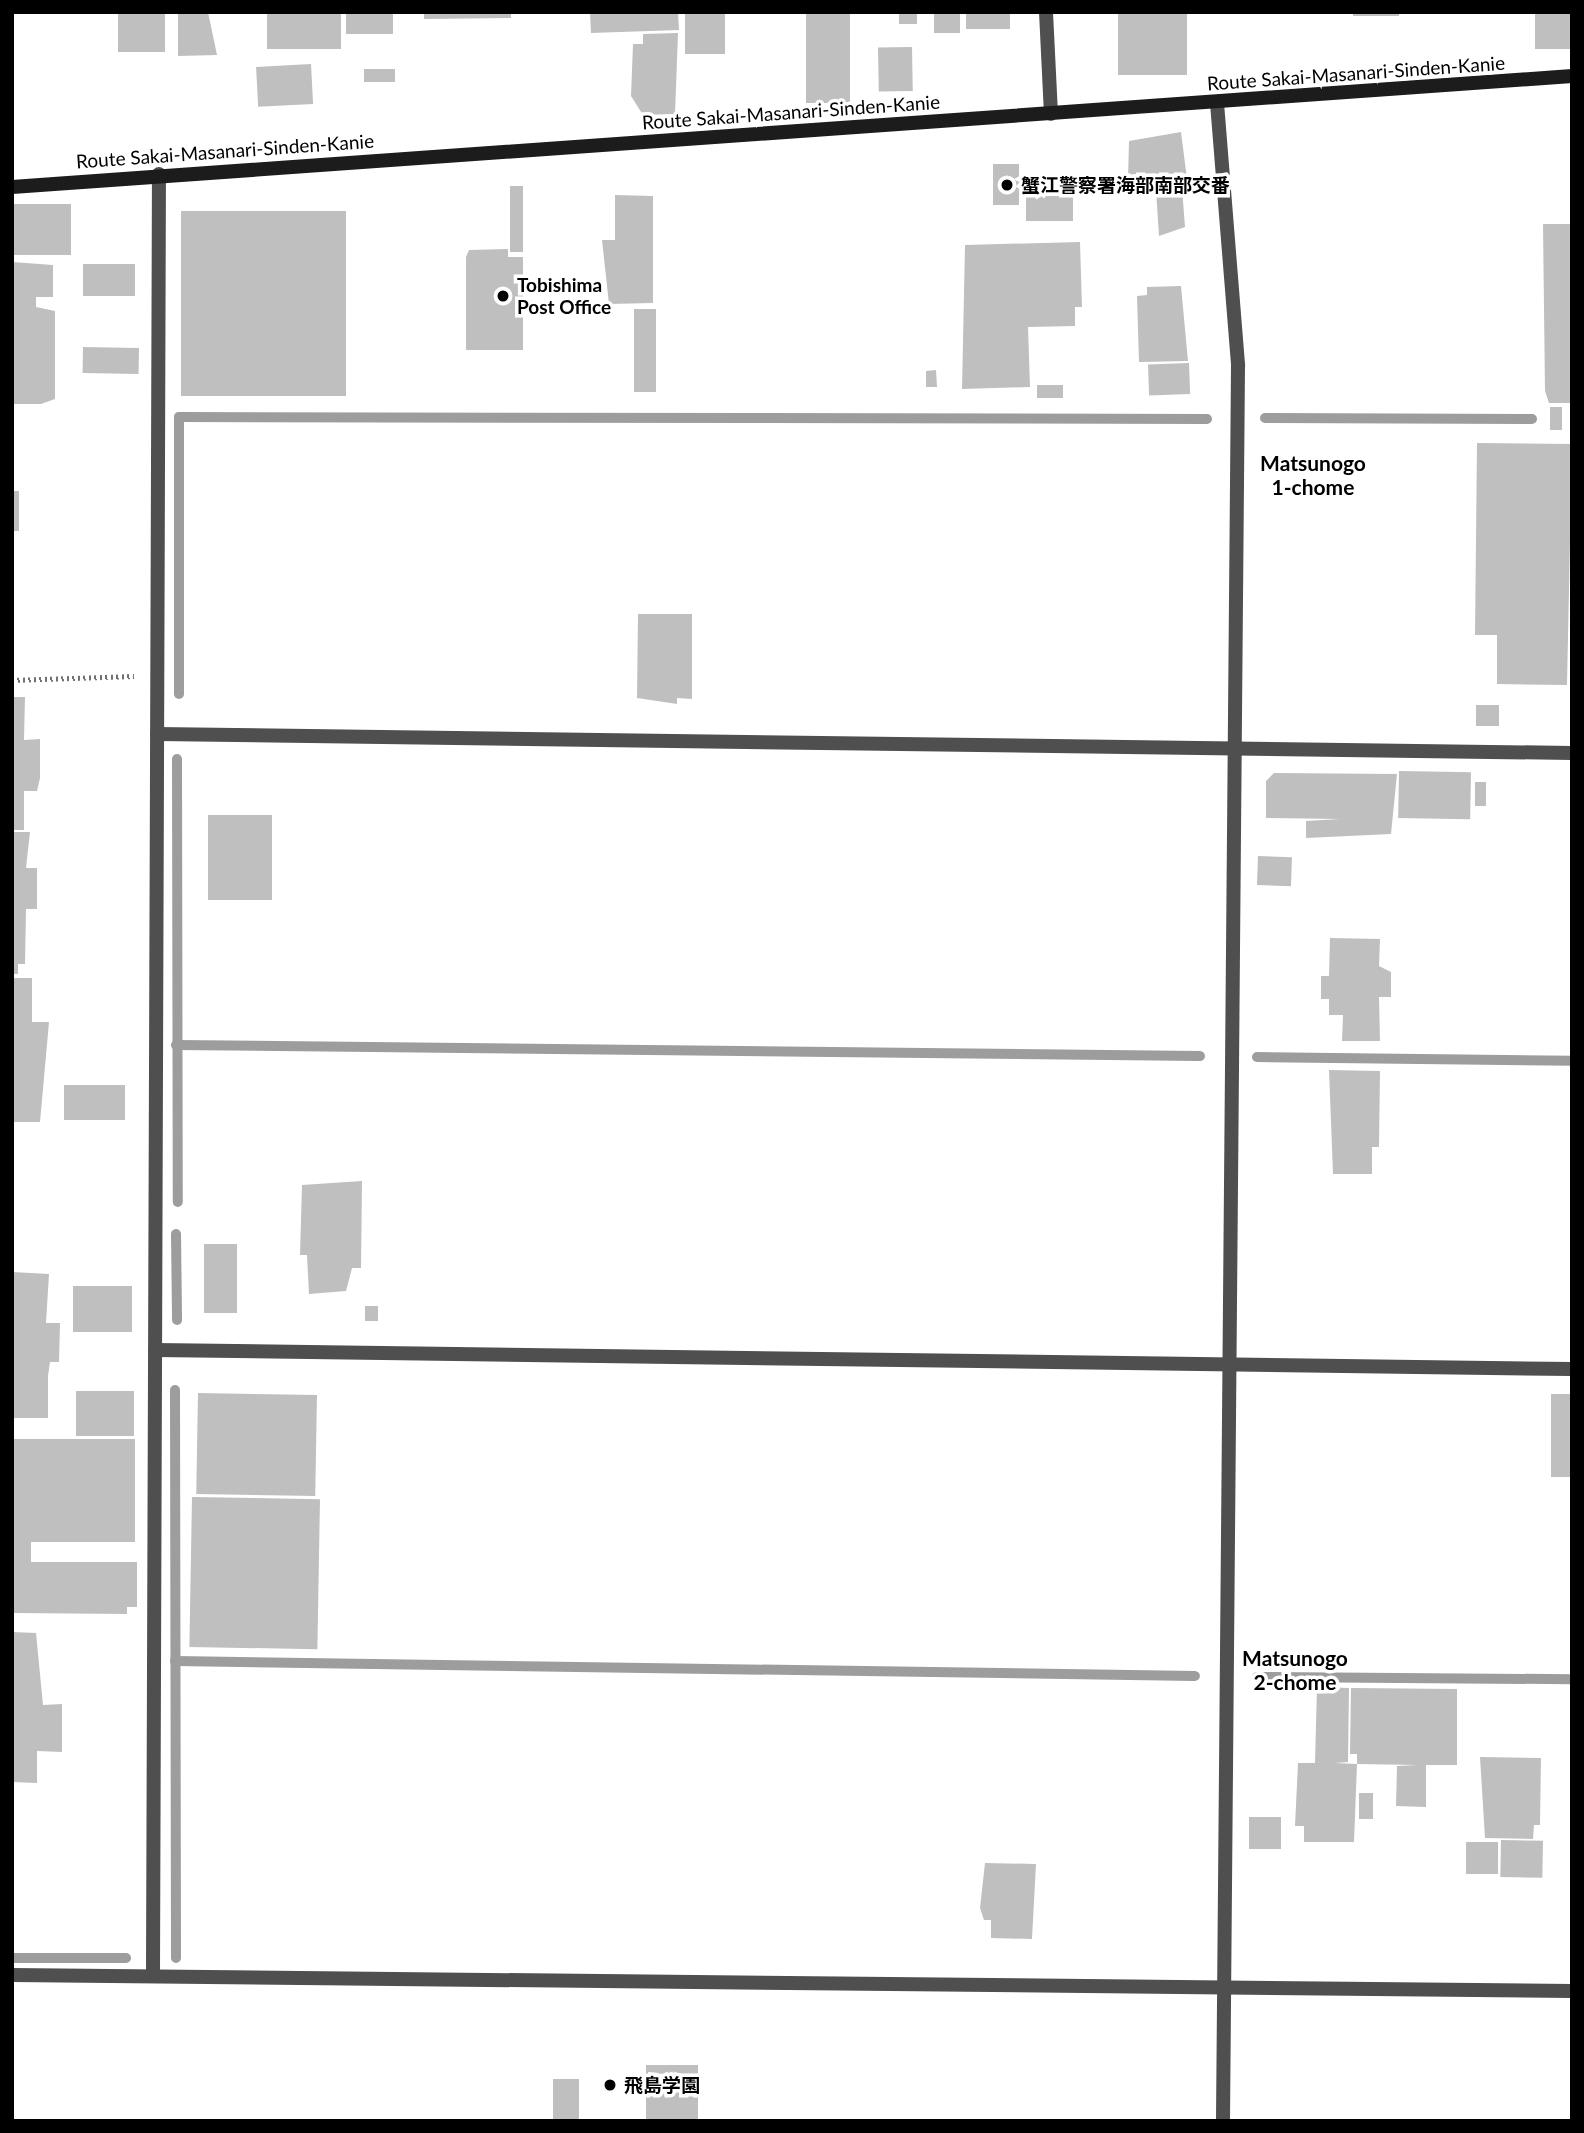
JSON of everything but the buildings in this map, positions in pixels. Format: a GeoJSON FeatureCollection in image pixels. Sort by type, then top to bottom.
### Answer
{"type":"FeatureCollection","features":[{"type":"Feature","properties":{"kind":"main road","name":"Route Sakai-Masanari-Sinden-Kanie"},"geometry":{"type":"LineString","coordinates":[[12,187],[159,174],[1217,103],[1572,76]]}},
{"type":"Feature","properties":{"kind":"street"},"geometry":{"type":"LineString","coordinates":[[1046,12],[1051,114]]}},
{"type":"Feature","properties":{"kind":"street"},"geometry":{"type":"LineString","coordinates":[[1217,103],[1238,366],[1232,1364],[1223,2121]]}},
{"type":"Feature","properties":{"kind":"street"},"geometry":{"type":"LineString","coordinates":[[153,1973],[159,174]]}},
{"type":"Feature","properties":{"kind":"street"},"geometry":{"type":"LineString","coordinates":[[158,734],[1237,751],[1572,753]]}},
{"type":"Feature","properties":{"kind":"street"},"geometry":{"type":"LineString","coordinates":[[155,1350],[1572,1369]]}},
{"type":"Feature","properties":{"kind":"street"},"geometry":{"type":"LineString","coordinates":[[12,1975],[153,1973],[1572,1991]]}},
{"type":"Feature","properties":{"kind":"path"},"geometry":{"type":"LineString","coordinates":[[12,680],[158,676]]}},
{"type":"Feature","properties":{"kind":"waterway"},"geometry":{"type":"LineString","coordinates":[[179,694],[179,417],[1207,419]]}},
{"type":"Feature","properties":{"kind":"waterway"},"geometry":{"type":"LineString","coordinates":[[1265,418],[1532,419]]}},
{"type":"Feature","properties":{"kind":"waterway"},"geometry":{"type":"LineString","coordinates":[[177,759],[178,1202]]}},
{"type":"Feature","properties":{"kind":"waterway"},"geometry":{"type":"LineString","coordinates":[[176,1045],[1200,1056]]}},
{"type":"Feature","properties":{"kind":"waterway"},"geometry":{"type":"LineString","coordinates":[[1257,1057],[1572,1061]]}},
{"type":"Feature","properties":{"kind":"waterway"},"geometry":{"type":"LineString","coordinates":[[176,1234],[177,1320]]}},
{"type":"Feature","properties":{"kind":"waterway"},"geometry":{"type":"LineString","coordinates":[[175,1390],[176,1958]]}},
{"type":"Feature","properties":{"kind":"waterway"},"geometry":{"type":"LineString","coordinates":[[175,1661],[1195,1676]]}},
{"type":"Feature","properties":{"kind":"waterway"},"geometry":{"type":"LineString","coordinates":[[1257,1677],[1572,1679]]}},
{"type":"Feature","properties":{"kind":"waterway"},"geometry":{"type":"LineString","coordinates":[[12,1958],[126,1958]]}},
{"type":"Feature","properties":{"kind":"place","name":"蟹江警察署海部南部交番"},"geometry":{"type":"Point","coordinates":[1007,185]}},
{"type":"Feature","properties":{"kind":"place","name":"Tobishima Post Office"},"geometry":{"type":"Point","coordinates":[503,296]}},
{"type":"Feature","properties":{"kind":"place","name":"飛島学園"},"geometry":{"type":"Point","coordinates":[610,2085]}},
{"type":"Feature","properties":{"kind":"district","name":"Matsunogo 1-chome"},"geometry":{"type":"Point","coordinates":[1313,475]}},
{"type":"Feature","properties":{"kind":"district","name":"Matsunogo 2-chome"},"geometry":{"type":"Point","coordinates":[1295,1670]}}]}
